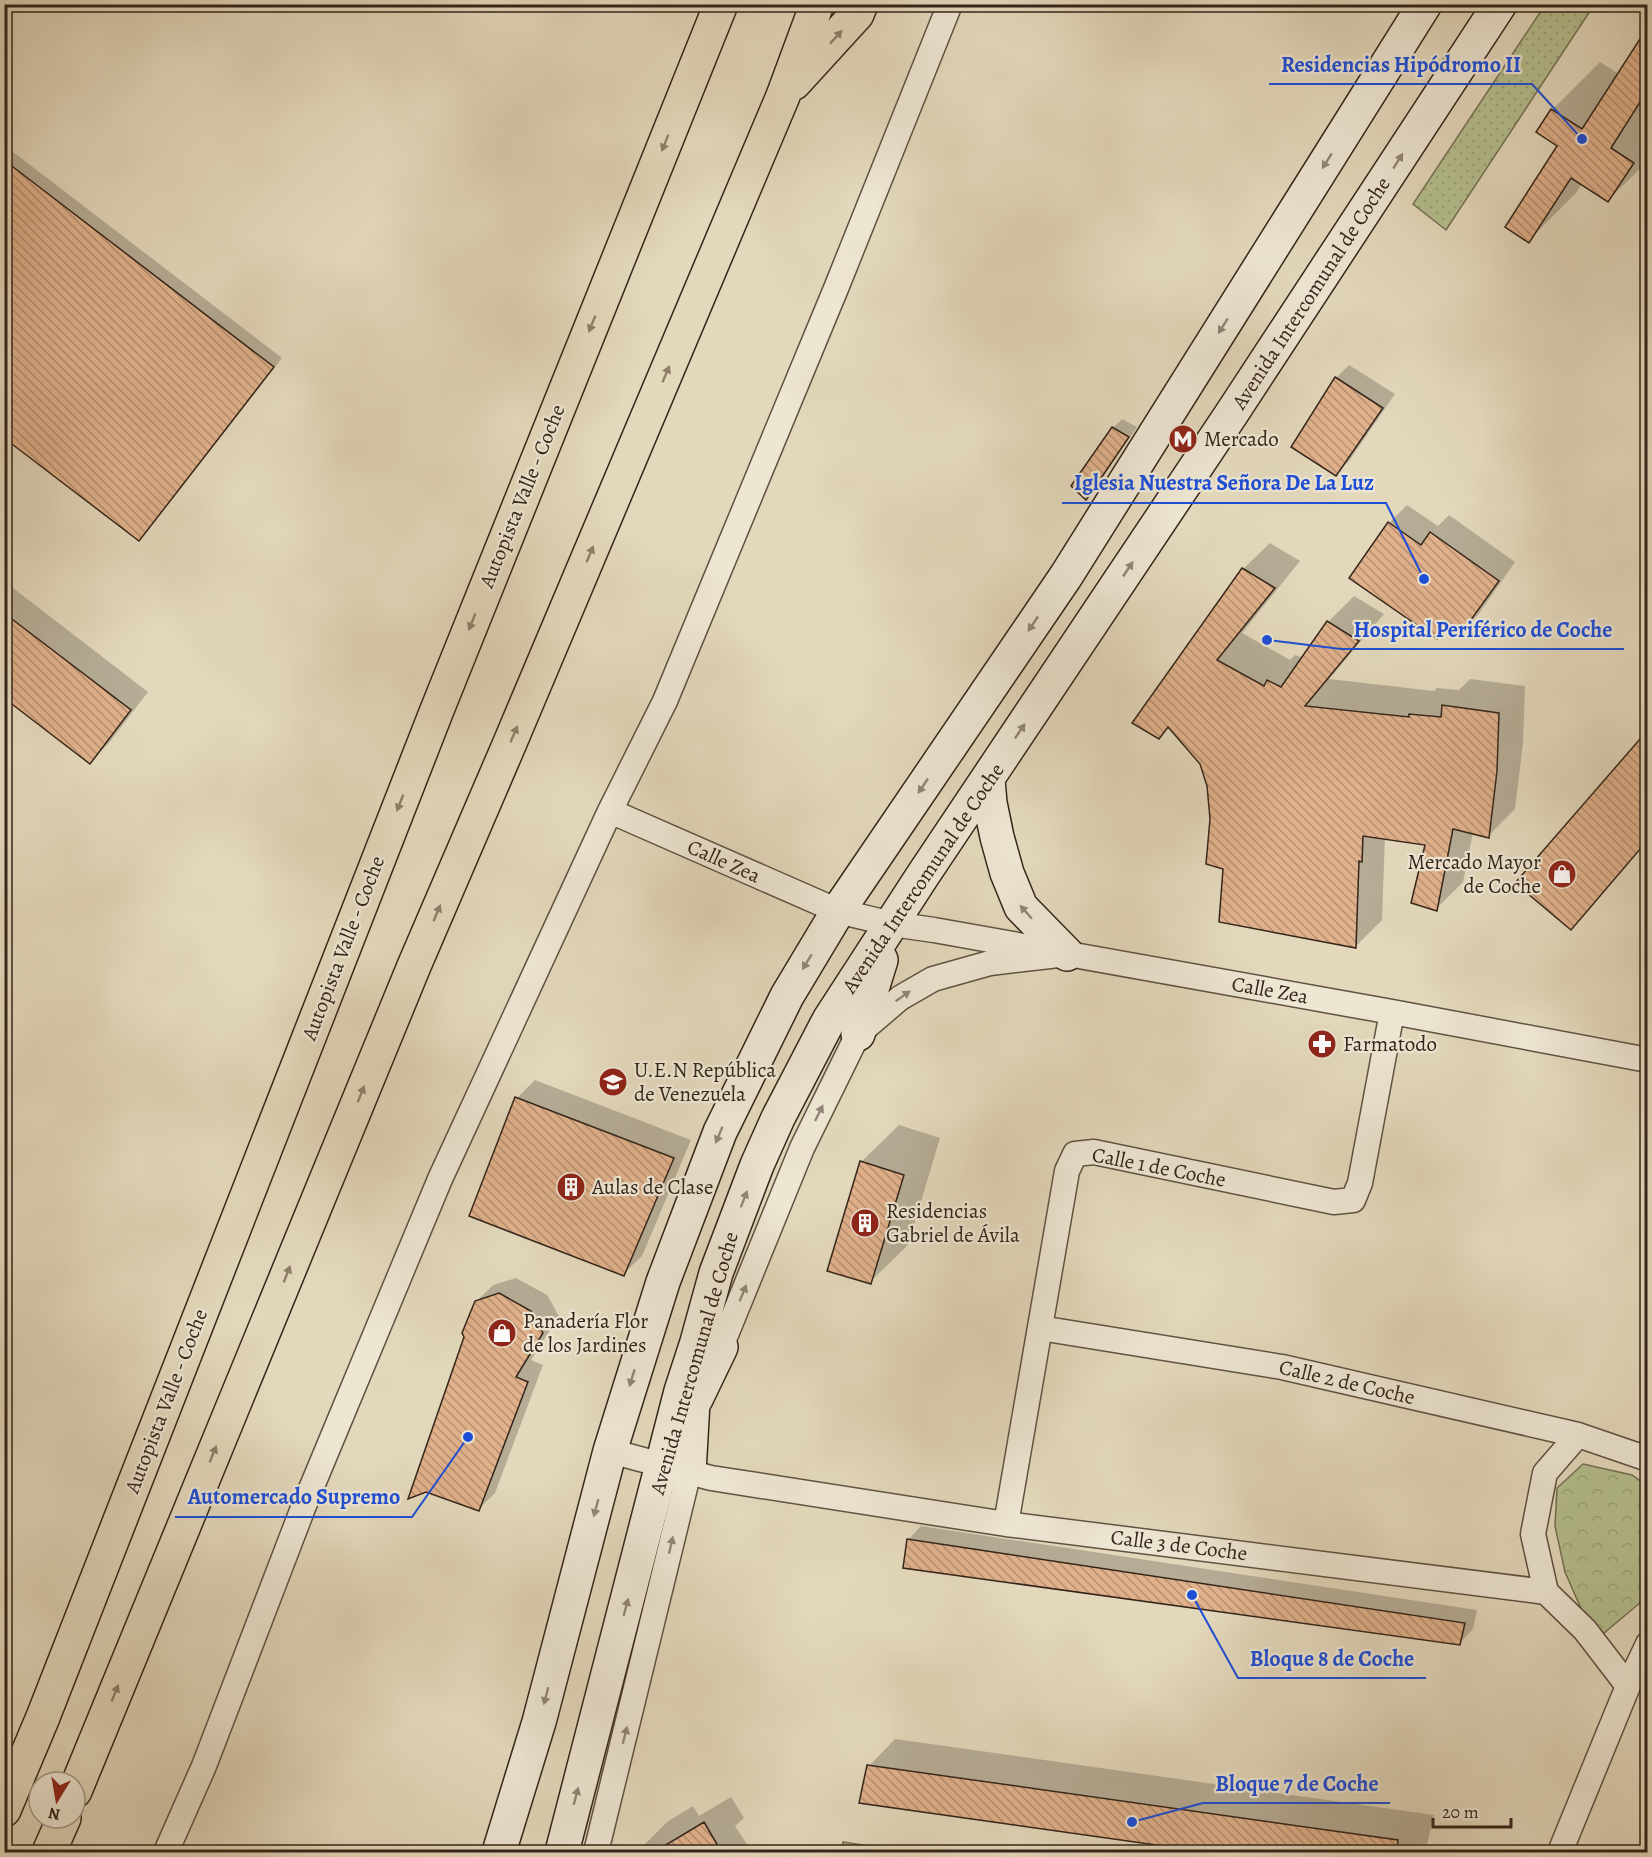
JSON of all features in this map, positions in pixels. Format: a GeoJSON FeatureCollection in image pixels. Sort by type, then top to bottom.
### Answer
{"type":"FeatureCollection","features":[{"type":"Feature","properties":{"kind":"highway"},"geometry":{"type":"LineString","coordinates":[[687,88],[712,4]]}},
{"type":"Feature","properties":{"kind":"highway"},"geometry":{"type":"LineString","coordinates":[[687,88],[722,4]]}},
{"type":"Feature","properties":{"kind":"highway"},"geometry":{"type":"LineString","coordinates":[[84,1770],[405,988],[783,96],[817,4]]}},
{"type":"Feature","properties":{"kind":"highway"},"geometry":{"type":"LineString","coordinates":[[783,96],[857,14],[861,4]]}},
{"type":"Feature","properties":{"kind":"highway","name":"Autopista Valle - Coche"},"geometry":{"type":"LineString","coordinates":[[4,1810],[60,1673],[432,721],[687,88]]}},
{"type":"Feature","properties":{"kind":"highway"},"geometry":{"type":"LineString","coordinates":[[50,1852],[59,1830]]}},
{"type":"Feature","properties":{"kind":"main road"},"geometry":{"type":"LineString","coordinates":[[499,1852],[539,1722],[610,1451],[663,1282],[720,1132],[787,996],[838,911],[1066,576],[1425,4]]}},
{"type":"Feature","properties":{"kind":"main road","name":"Avenida Intercomunal de Coche"},"geometry":{"type":"LineString","coordinates":[[562,1852],[676,1469],[681,1391],[709,1345],[716,1273],[757,1165],[778,1118],[829,1020],[1245,394],[1500,4]]}},
{"type":"Feature","properties":{"kind":"main road"},"geometry":{"type":"LineString","coordinates":[[988,780],[997,837],[1007,873],[1021,907],[1067,954]]}},
{"type":"Feature","properties":{"kind":"main road"},"geometry":{"type":"LineString","coordinates":[[858,1034],[892,924]]}},
{"type":"Feature","properties":{"kind":"main road"},"geometry":{"type":"LineString","coordinates":[[676,1469],[709,1345]]}},
{"type":"Feature","properties":{"kind":"street"},"geometry":{"type":"LineString","coordinates":[[166,1852],[204,1766],[303,1508],[440,1179],[610,811],[669,690],[837,286],[950,4]]}},
{"type":"Feature","properties":{"kind":"street","name":"Calle Zea"},"geometry":{"type":"LineString","coordinates":[[610,811],[838,911],[892,924],[1392,1012],[1647,1060]]}},
{"type":"Feature","properties":{"kind":"street"},"geometry":{"type":"LineString","coordinates":[[858,1034],[900,998],[933,979],[990,963],[1067,954]]}},
{"type":"Feature","properties":{"kind":"street","name":"Calle 1 de Coche"},"geometry":{"type":"LineString","coordinates":[[1006,1524],[1067,1171],[1075,1154],[1094,1152],[1334,1202],[1353,1200],[1360,1183],[1392,1012]]}},
{"type":"Feature","properties":{"kind":"street","name":"Avenida Intercomunal de Coche"},"geometry":{"type":"LineString","coordinates":[[709,1345],[858,1034]]}},
{"type":"Feature","properties":{"kind":"street","name":"Calle 2 de Coche"},"geometry":{"type":"LineString","coordinates":[[1041,1328],[1282,1367],[1578,1435],[1647,1459]]}},
{"type":"Feature","properties":{"kind":"street"},"geometry":{"type":"LineString","coordinates":[[1578,1435],[1545,1473],[1533,1533],[1546,1592],[1585,1630],[1628,1686]]}},
{"type":"Feature","properties":{"kind":"street","name":"Calle 3 de Coche"},"geometry":{"type":"LineString","coordinates":[[610,1451],[711,1478],[1006,1524],[1546,1592]]}},
{"type":"Feature","properties":{"kind":"street","name":"Avenida Intercomunal de Coche"},"geometry":{"type":"LineString","coordinates":[[596,1852],[676,1469]]}},
{"type":"Feature","properties":{"kind":"street"},"geometry":{"type":"LineString","coordinates":[[1560,1852],[1647,1644]]}},
{"type":"Feature","properties":{"kind":"green space"},"geometry":{"type":"Polygon","coordinates":[[[1545,5],[1594,5],[1446,230],[1413,204],[1545,5]]]}},
{"type":"Feature","properties":{"kind":"green space"},"geometry":{"type":"Polygon","coordinates":[[[1583,1464],[1632,1475],[1647,1486],[1647,1597],[1604,1633],[1587,1622],[1565,1572],[1555,1526],[1557,1488],[1583,1464]]]}},
{"type":"Feature","properties":{"kind":"green space"},"geometry":{"type":"Polygon","coordinates":[[[843,1842],[909,1852],[842,1852],[843,1842]]]}},
{"type":"Feature","properties":{"kind":"building"},"geometry":{"type":"Polygon","coordinates":[[[1647,28],[1647,91],[1611,148],[1634,163],[1608,202],[1571,178],[1529,243],[1505,227],[1557,146],[1536,132],[1551,109],[1582,129],[1647,28]]]}},
{"type":"Feature","properties":{"kind":"building"},"geometry":{"type":"Polygon","coordinates":[[[4,160],[274,367],[139,541],[4,438],[4,160]]]}},
{"type":"Feature","properties":{"kind":"building"},"geometry":{"type":"Polygon","coordinates":[[[1335,377],[1383,408],[1336,476],[1291,447],[1335,377]]]}},
{"type":"Feature","properties":{"kind":"building"},"geometry":{"type":"Polygon","coordinates":[[[1112,427],[1129,437],[1086,500],[1071,486],[1112,427]]]}},
{"type":"Feature","properties":{"kind":"building"},"geometry":{"type":"Polygon","coordinates":[[[1388,522],[1421,545],[1430,532],[1499,581],[1460,635],[1446,625],[1437,639],[1349,578],[1388,522]]]}},
{"type":"Feature","properties":{"kind":"building"},"geometry":{"type":"Polygon","coordinates":[[[1242,568],[1275,588],[1217,660],[1264,686],[1267,680],[1281,687],[1327,621],[1359,641],[1305,706],[1409,717],[1409,714],[1441,717],[1442,705],[1499,713],[1497,771],[1489,838],[1453,829],[1437,911],[1411,903],[1425,845],[1363,836],[1362,862],[1359,861],[1356,948],[1219,922],[1223,869],[1206,864],[1210,819],[1207,786],[1200,764],[1168,727],[1159,739],[1132,723],[1242,568]]]}},
{"type":"Feature","properties":{"kind":"building"},"geometry":{"type":"Polygon","coordinates":[[[4,613],[131,710],[90,764],[4,698],[4,613]]]}},
{"type":"Feature","properties":{"kind":"building"},"geometry":{"type":"Polygon","coordinates":[[[1647,731],[1647,841],[1571,930],[1515,883],[1647,731]]]}},
{"type":"Feature","properties":{"kind":"building","name":"Aulas de Clase"},"geometry":{"type":"Polygon","coordinates":[[[515,1097],[674,1158],[624,1276],[469,1216],[515,1097]]]}},
{"type":"Feature","properties":{"kind":"building","name":"Residencias Gabriel de Ávila"},"geometry":{"type":"Polygon","coordinates":[[[860,1161],[904,1175],[871,1284],[827,1271],[860,1161]]]}},
{"type":"Feature","properties":{"kind":"building"},"geometry":{"type":"Polygon","coordinates":[[[499,1293],[531,1311],[543,1333],[516,1377],[528,1382],[479,1511],[426,1492],[408,1499],[464,1337],[462,1333],[475,1301],[499,1293]]]}},
{"type":"Feature","properties":{"kind":"building"},"geometry":{"type":"Polygon","coordinates":[[[907,1539],[1465,1623],[1460,1645],[903,1568],[907,1539]]]}},
{"type":"Feature","properties":{"kind":"building"},"geometry":{"type":"Polygon","coordinates":[[[867,1765],[1398,1840],[1397,1852],[1206,1852],[859,1803],[867,1765]]]}},
{"type":"Feature","properties":{"kind":"building"},"geometry":{"type":"Polygon","coordinates":[[[704,1822],[718,1846],[707,1852],[654,1852],[704,1822]]]}},
{"type":"Feature","properties":{"kind":"place","name":"Residencias Hipódromo II"},"geometry":{"type":"Point","coordinates":[1582,139]}},
{"type":"Feature","properties":{"kind":"place","name":"Mercado"},"geometry":{"type":"Point","coordinates":[1183,439]}},
{"type":"Feature","properties":{"kind":"place","name":"Iglesia Nuestra Señora De La Luz"},"geometry":{"type":"Point","coordinates":[1424,579]}},
{"type":"Feature","properties":{"kind":"place","name":"Hospital Periférico de Coche"},"geometry":{"type":"Point","coordinates":[1267,640]}},
{"type":"Feature","properties":{"kind":"place","name":"Mercado Mayor de Coche"},"geometry":{"type":"Point","coordinates":[1562,874]}},
{"type":"Feature","properties":{"kind":"place","name":"Farmatodo"},"geometry":{"type":"Point","coordinates":[1322,1044]}},
{"type":"Feature","properties":{"kind":"place","name":"U.E.N República de Venezuela"},"geometry":{"type":"Point","coordinates":[613,1082]}},
{"type":"Feature","properties":{"kind":"place","name":"Aulas de Clase"},"geometry":{"type":"Point","coordinates":[571,1187]}},
{"type":"Feature","properties":{"kind":"place","name":"Residencias Gabriel de Ávila"},"geometry":{"type":"Point","coordinates":[865,1223]}},
{"type":"Feature","properties":{"kind":"place","name":"Panadería Flor de los Jardines"},"geometry":{"type":"Point","coordinates":[502,1333]}},
{"type":"Feature","properties":{"kind":"place","name":"Automercado Supremo"},"geometry":{"type":"Point","coordinates":[468,1437]}},
{"type":"Feature","properties":{"kind":"place","name":"Bloque 8 de Coche"},"geometry":{"type":"Point","coordinates":[1192,1595]}},
{"type":"Feature","properties":{"kind":"place","name":"Bloque 7 de Coche"},"geometry":{"type":"Point","coordinates":[1132,1822]}}]}
